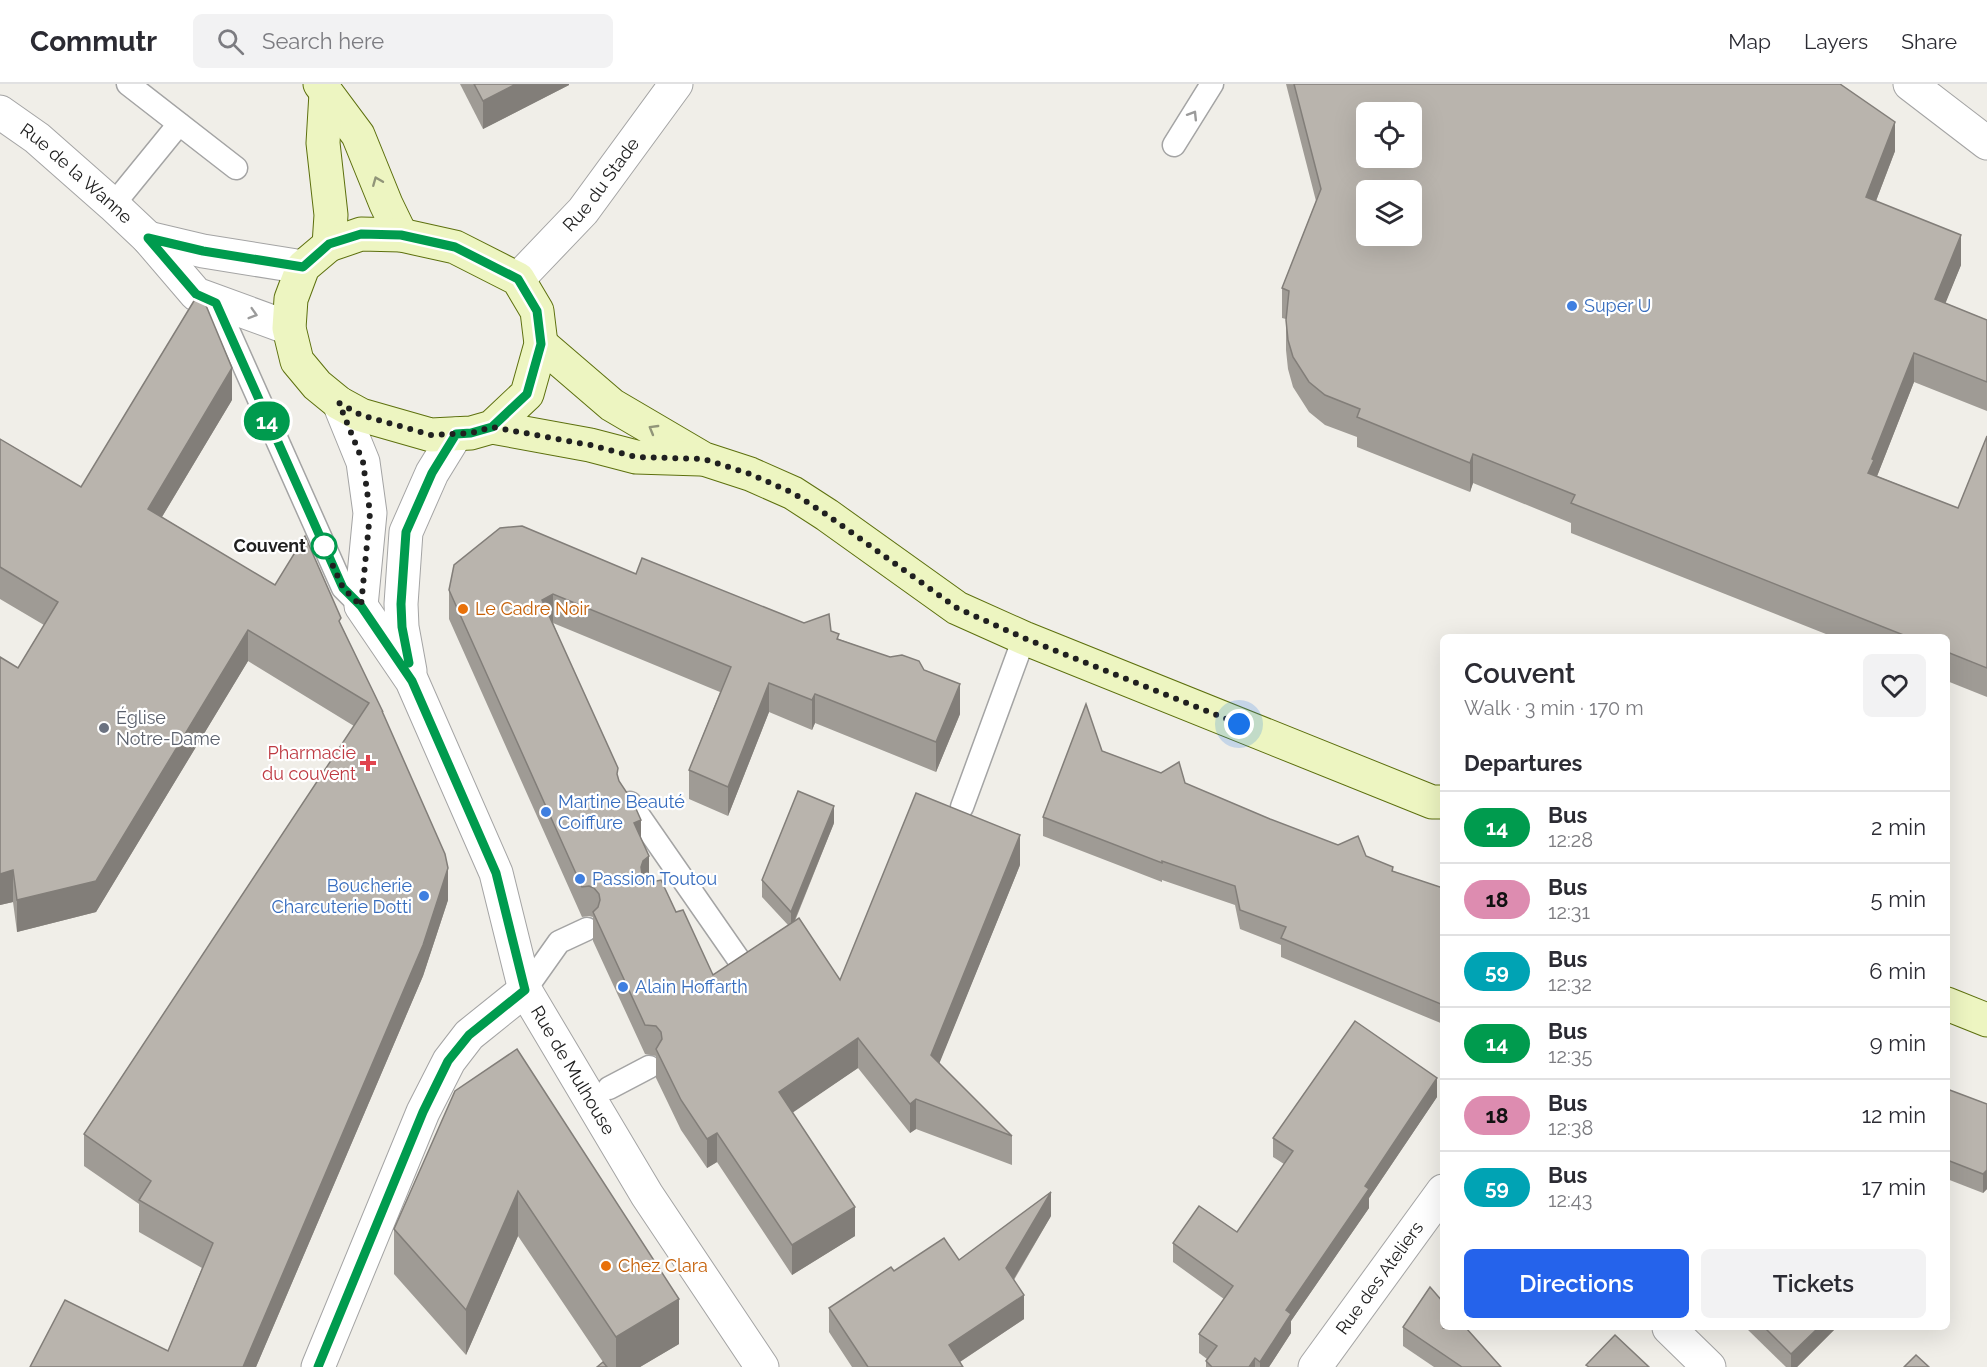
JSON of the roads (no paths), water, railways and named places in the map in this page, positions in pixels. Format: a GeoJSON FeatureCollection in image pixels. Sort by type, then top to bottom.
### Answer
{"type":"FeatureCollection","features":[{"type":"Feature","properties":{"kind":"main road"},"geometry":{"type":"LineString","coordinates":[[322,88],[358,135],[401,235]]}},
{"type":"Feature","properties":{"kind":"main road"},"geometry":{"type":"LineString","coordinates":[[322,88],[323,143],[331,215],[329,244]]}},
{"type":"Feature","properties":{"kind":"main road"},"geometry":{"type":"LineString","coordinates":[[492,427],[527,394],[541,344],[537,311],[518,279],[455,247],[401,235],[361,234],[329,244],[303,267],[291,299],[289,328],[297,361],[317,385],[339,403],[361,415],[431,435],[471,433],[492,427],[590,445],[636,457],[704,459]]}},
{"type":"Feature","properties":{"kind":"main road"},"geometry":{"type":"LineString","coordinates":[[541,344],[612,405],[704,459],[750,474],[793,493],[957,608],[1024,638],[1439,806]]}},
{"type":"Feature","properties":{"kind":"main road"},"geometry":{"type":"LineString","coordinates":[[1950,1005],[1987,1020]]}},
{"type":"Feature","properties":{"kind":"street","name":"Rue du Stade"},"geometry":{"type":"LineString","coordinates":[[518,279],[584,211],[676,84]]}},
{"type":"Feature","properties":{"kind":"street"},"geometry":{"type":"LineString","coordinates":[[1910,84],[1987,143]]}},
{"type":"Feature","properties":{"kind":"street","name":"Rue de la Wanne"},"geometry":{"type":"LineString","coordinates":[[0,111],[37,138],[148,238]]}},
{"type":"Feature","properties":{"kind":"street"},"geometry":{"type":"LineString","coordinates":[[148,238],[203,251],[303,267]]}},
{"type":"Feature","properties":{"kind":"street"},"geometry":{"type":"LineString","coordinates":[[148,238],[196,294],[216,303],[262,316],[289,328]]}},
{"type":"Feature","properties":{"kind":"street"},"geometry":{"type":"LineString","coordinates":[[339,403],[363,462],[370,513],[361,606]]}},
{"type":"Feature","properties":{"kind":"street","name":"Rue de Mulhouse"},"geometry":{"type":"LineString","coordinates":[[412,681],[402,627],[401,604],[406,532],[432,473],[456,434]]}},
{"type":"Feature","properties":{"kind":"street","name":"Rue de Mulhouse"},"geometry":{"type":"LineString","coordinates":[[361,606],[412,681],[496,873],[525,990],[646,1195],[762,1367]]}},
{"type":"Feature","properties":{"kind":"street"},"geometry":{"type":"LineString","coordinates":[[318,1367],[423,1112],[448,1061],[469,1035],[525,990]]}},
{"type":"Feature","properties":{"kind":"street","name":"Rue des Ateliers"},"geometry":{"type":"LineString","coordinates":[[1315,1367],[1440,1195]]}},
{"type":"Feature","properties":{"kind":"street"},"geometry":{"type":"LineString","coordinates":[[1671,1330],[1710,1367]]}},
{"type":"Feature","properties":{"kind":"lane"},"geometry":{"type":"LineString","coordinates":[[128,84],[236,168]]}},
{"type":"Feature","properties":{"kind":"lane"},"geometry":{"type":"LineString","coordinates":[[1174,145],[1212,84]]}},
{"type":"Feature","properties":{"kind":"lane"},"geometry":{"type":"LineString","coordinates":[[113,205],[179,124]]}},
{"type":"Feature","properties":{"kind":"lane"},"geometry":{"type":"LineString","coordinates":[[216,303],[343,588],[361,606]]}},
{"type":"Feature","properties":{"kind":"lane"},"geometry":{"type":"LineString","coordinates":[[962,807],[1024,638]]}},
{"type":"Feature","properties":{"kind":"lane"},"geometry":{"type":"LineString","coordinates":[[630,803],[740,960]]}},
{"type":"Feature","properties":{"kind":"lane"},"geometry":{"type":"LineString","coordinates":[[665,893],[686,883]]}},
{"type":"Feature","properties":{"kind":"lane"},"geometry":{"type":"LineString","coordinates":[[525,990],[559,942],[587,929]]}},
{"type":"Feature","properties":{"kind":"lane"},"geometry":{"type":"LineString","coordinates":[[609,1088],[649,1067]]}},
{"type":"Feature","properties":{"kind":"place","name":"Super U"},"geometry":{"type":"Point","coordinates":[1572,306]}},
{"type":"Feature","properties":{"kind":"place","name":"Couvent"},"geometry":{"type":"Point","coordinates":[324,546]}},
{"type":"Feature","properties":{"kind":"place","name":"Le Cadre Noir"},"geometry":{"type":"Point","coordinates":[463,609]}},
{"type":"Feature","properties":{"kind":"place","name":"Église Notre-Dame"},"geometry":{"type":"Point","coordinates":[104,728]}},
{"type":"Feature","properties":{"kind":"place","name":"Pharmacie du couvent"},"geometry":{"type":"Point","coordinates":[368,763]}},
{"type":"Feature","properties":{"kind":"place","name":"Martine Beauté Coiffure"},"geometry":{"type":"Point","coordinates":[546,812]}},
{"type":"Feature","properties":{"kind":"place","name":"Passion Toutou"},"geometry":{"type":"Point","coordinates":[580,879]}},
{"type":"Feature","properties":{"kind":"place","name":"Boucherie Charcuterie Dotti"},"geometry":{"type":"Point","coordinates":[424,896]}},
{"type":"Feature","properties":{"kind":"place","name":"Alain Hoffarth"},"geometry":{"type":"Point","coordinates":[623,987]}},
{"type":"Feature","properties":{"kind":"place","name":"Chez Clara"},"geometry":{"type":"Point","coordinates":[606,1266]}}]}
